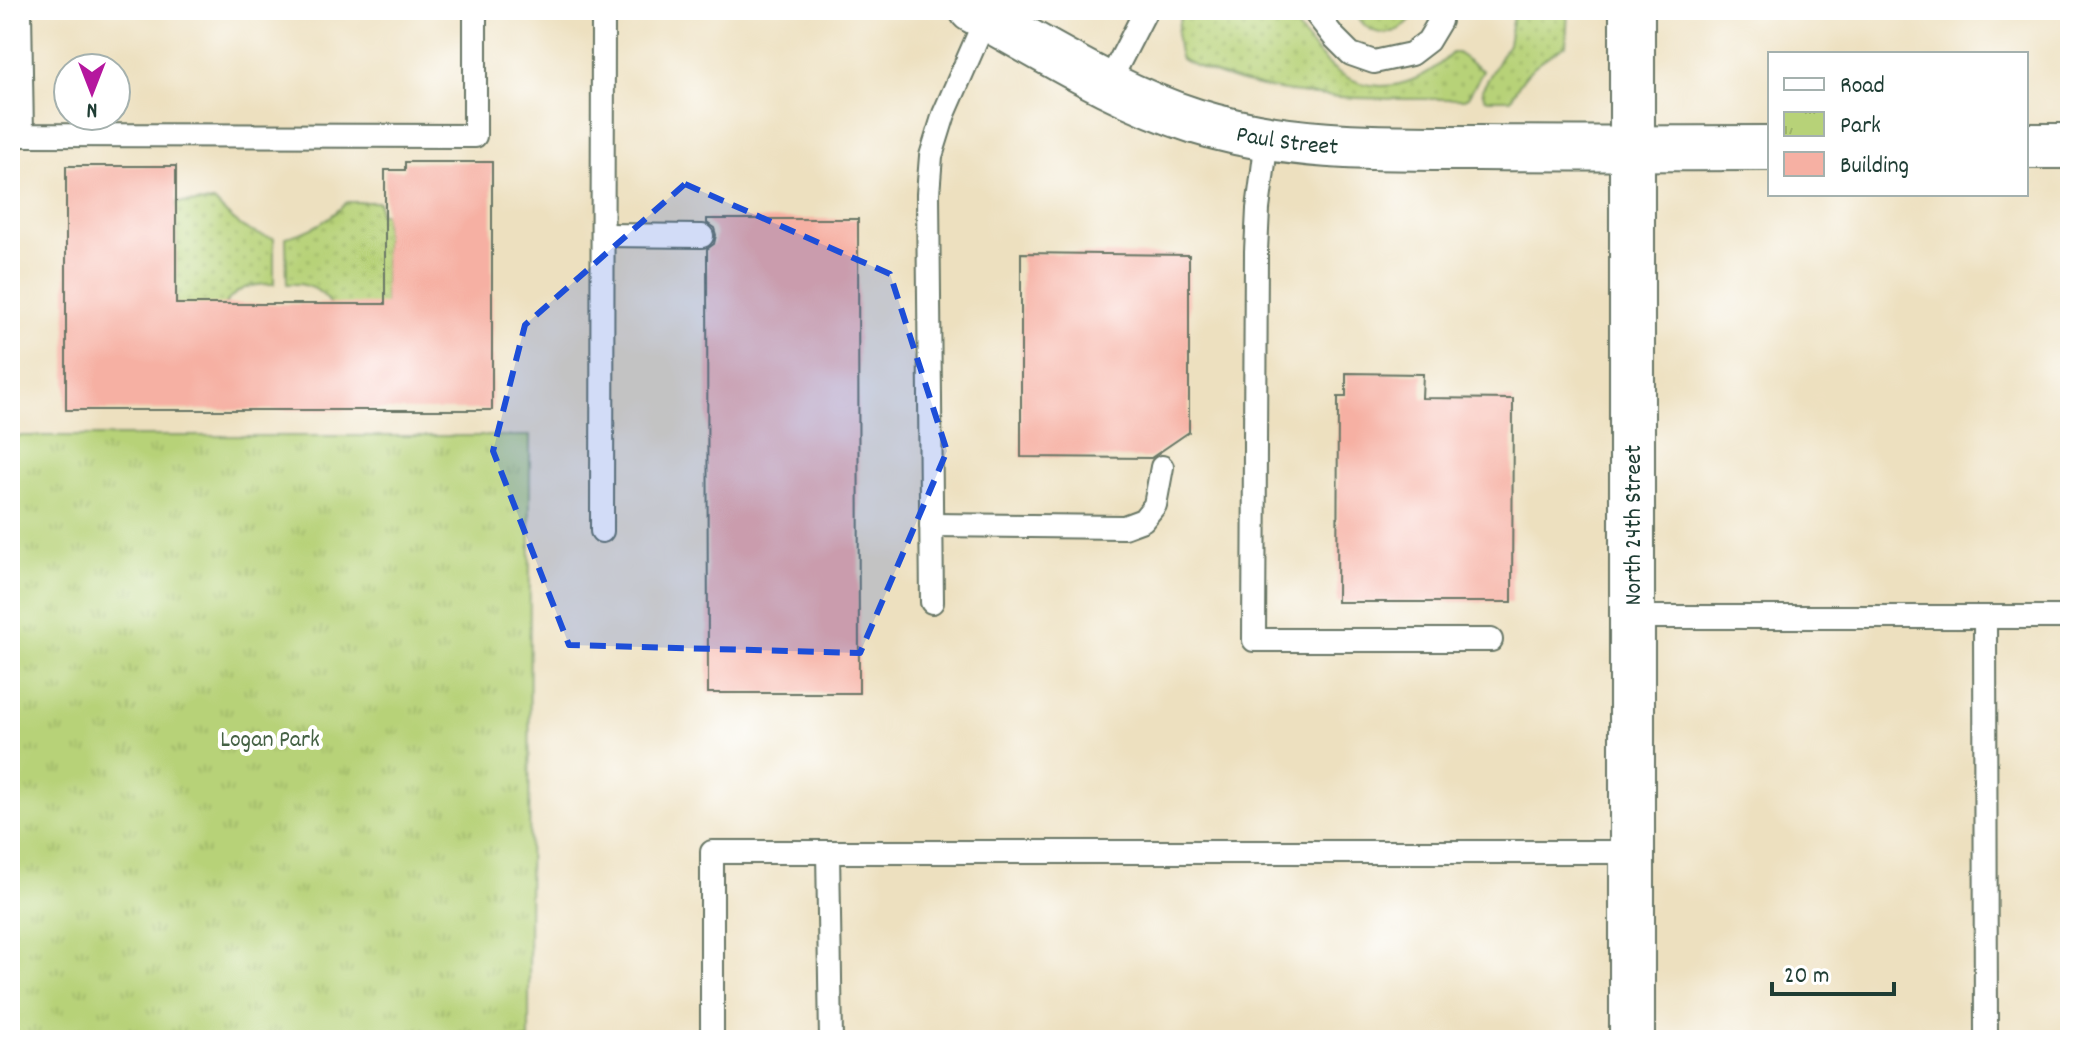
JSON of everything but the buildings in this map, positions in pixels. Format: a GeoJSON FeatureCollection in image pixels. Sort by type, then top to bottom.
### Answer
{"type":"FeatureCollection","features":[{"type":"Feature","properties":{"kind":"main road","name":"North 24th Street"},"geometry":{"type":"LineString","coordinates":[[1632,10],[1632,1040]]}},
{"type":"Feature","properties":{"kind":"main road","name":"Paul Street"},"geometry":{"type":"LineString","coordinates":[[979,14],[1137,98],[1191,120],[1267,139],[1361,147],[1768,148]]}},
{"type":"Feature","properties":{"kind":"main road"},"geometry":{"type":"LineString","coordinates":[[2028,146],[2070,146]]}},
{"type":"Feature","properties":{"kind":"lane"},"geometry":{"type":"LineString","coordinates":[[20,10],[22,135],[475,136],[475,10]]}},
{"type":"Feature","properties":{"kind":"lane"},"geometry":{"type":"LineString","coordinates":[[602,531],[603,10]]}},
{"type":"Feature","properties":{"kind":"lane"},"geometry":{"type":"LineString","coordinates":[[1108,84],[1146,10]]}},
{"type":"Feature","properties":{"kind":"lane"},"geometry":{"type":"LineString","coordinates":[[1313,10],[1351,54],[1374,62],[1411,54],[1428,41],[1440,21],[1441,10]]}},
{"type":"Feature","properties":{"kind":"lane"},"geometry":{"type":"LineString","coordinates":[[932,602],[928,194],[931,156],[979,14]]}},
{"type":"Feature","properties":{"kind":"lane"},"geometry":{"type":"LineString","coordinates":[[1267,139],[1256,251],[1254,640],[1491,640]]}},
{"type":"Feature","properties":{"kind":"lane"},"geometry":{"type":"LineString","coordinates":[[603,235],[702,236]]}},
{"type":"Feature","properties":{"kind":"lane"},"geometry":{"type":"LineString","coordinates":[[931,525],[1124,527],[1143,520],[1155,505],[1162,467]]}},
{"type":"Feature","properties":{"kind":"lane"},"geometry":{"type":"LineString","coordinates":[[1633,617],[2070,617]]}},
{"type":"Feature","properties":{"kind":"lane"},"geometry":{"type":"LineString","coordinates":[[1985,617],[1986,1040]]}},
{"type":"Feature","properties":{"kind":"lane"},"geometry":{"type":"LineString","coordinates":[[712,1040],[712,852],[1632,852]]}},
{"type":"Feature","properties":{"kind":"lane"},"geometry":{"type":"LineString","coordinates":[[828,852],[831,1040]]}},
{"type":"Feature","properties":{"kind":"highlighted area"},"geometry":{"type":"Polygon","coordinates":[[[685,184],[890,274],[947,451],[860,653],[569,645],[493,451],[525,325],[685,184]]]}},
{"type":"Feature","properties":{"kind":"green space"},"geometry":{"type":"Polygon","coordinates":[[[1184,10],[1284,10],[1330,66],[1368,85],[1383,86],[1413,80],[1452,53],[1457,53],[1483,71],[1464,99],[1320,96],[1249,84],[1181,59],[1177,34],[1184,10]]]}},
{"type":"Feature","properties":{"kind":"green space"},"geometry":{"type":"Polygon","coordinates":[[[1355,10],[1416,10],[1403,27],[1385,33],[1368,28],[1355,10]]]}},
{"type":"Feature","properties":{"kind":"green space"},"geometry":{"type":"Polygon","coordinates":[[[1514,10],[1568,10],[1566,45],[1534,67],[1511,99],[1488,99],[1482,90],[1508,44],[1514,10]]]}},
{"type":"Feature","properties":{"kind":"green space"},"geometry":{"type":"Polygon","coordinates":[[[215,202],[242,226],[274,238],[274,284],[243,289],[231,297],[220,311],[176,324],[176,203],[215,202]]]}},
{"type":"Feature","properties":{"kind":"green space"},"geometry":{"type":"Polygon","coordinates":[[[347,202],[379,202],[379,214],[385,214],[385,329],[344,327],[323,295],[308,286],[287,284],[286,237],[319,224],[347,202]]]}},
{"type":"Feature","properties":{"kind":"green space","name":"Logan Park"},"geometry":{"type":"Polygon","coordinates":[[[10,436],[530,436],[529,1040],[10,1040],[10,436]]]}}]}
